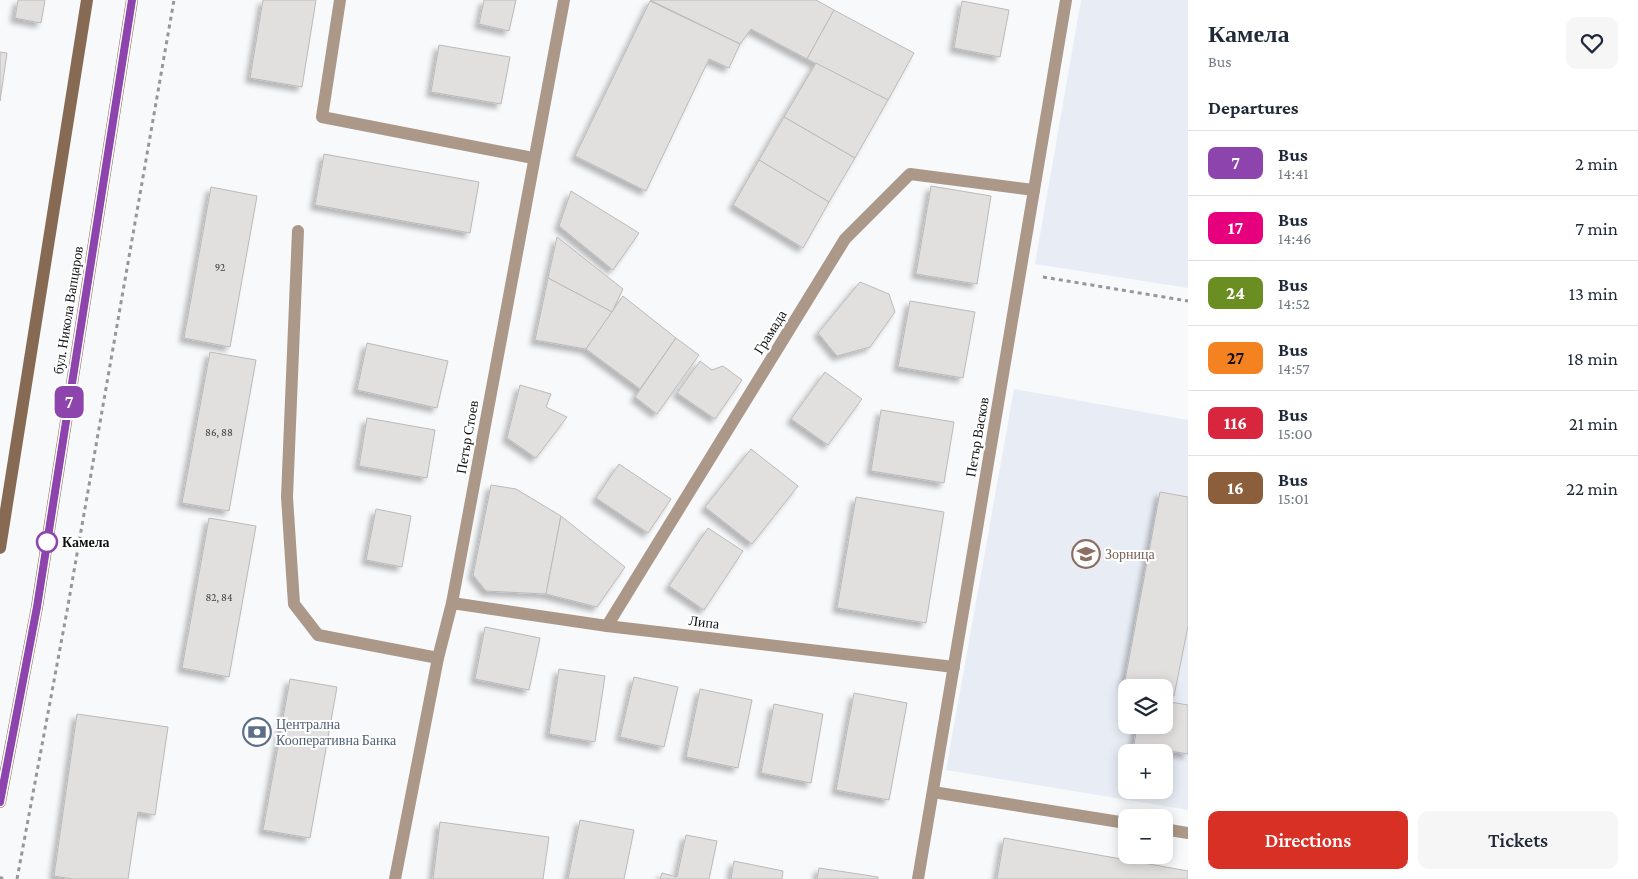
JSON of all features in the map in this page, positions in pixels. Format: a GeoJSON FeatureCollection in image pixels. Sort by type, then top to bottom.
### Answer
{"type":"FeatureCollection","features":[{"type":"Feature","properties":{"kind":"street"},"geometry":{"type":"LineString","coordinates":[[0,548],[87,0]]}},
{"type":"Feature","properties":{"kind":"street","name":"бул. Никола Вапцаров"},"geometry":{"type":"LineString","coordinates":[[0,802],[37,607],[132,0]]}},
{"type":"Feature","properties":{"kind":"street"},"geometry":{"type":"LineString","coordinates":[[340,0],[322,117],[533,158]]}},
{"type":"Feature","properties":{"kind":"street","name":"Петър Стоев"},"geometry":{"type":"LineString","coordinates":[[395,879],[438,658],[452,603],[533,158],[564,0]]}},
{"type":"Feature","properties":{"kind":"street","name":"Петър Васков"},"geometry":{"type":"LineString","coordinates":[[918,879],[1066,0]]}},
{"type":"Feature","properties":{"kind":"street","name":"Грамада"},"geometry":{"type":"LineString","coordinates":[[606,626],[845,239],[910,174],[1034,190]]}},
{"type":"Feature","properties":{"kind":"street"},"geometry":{"type":"LineString","coordinates":[[298,231],[287,497],[294,604],[318,635],[438,658]]}},
{"type":"Feature","properties":{"kind":"street","name":"Липа"},"geometry":{"type":"LineString","coordinates":[[452,603],[606,626],[954,667]]}},
{"type":"Feature","properties":{"kind":"street"},"geometry":{"type":"LineString","coordinates":[[933,792],[1118,822]]}},
{"type":"Feature","properties":{"kind":"street"},"geometry":{"type":"LineString","coordinates":[[1173,830],[1188,832]]}},
{"type":"Feature","properties":{"kind":"path"},"geometry":{"type":"LineString","coordinates":[[17,879],[68,611],[174,0]]}},
{"type":"Feature","properties":{"kind":"path"},"geometry":{"type":"LineString","coordinates":[[1020,274],[1188,301]]}},
{"type":"Feature","properties":{"kind":"shaded area"},"geometry":{"type":"Polygon","coordinates":[[[1081,0],[1188,0],[1188,288],[1035,264],[1081,0]]]}},
{"type":"Feature","properties":{"kind":"shaded area","name":"Зорница"},"geometry":{"type":"Polygon","coordinates":[[[1014,389],[1188,420],[1188,810],[1121,799],[1173,799],[1173,744],[1118,744],[1118,798],[946,770],[1014,389]]]}},
{"type":"Feature","properties":{"kind":"building"},"geometry":{"type":"Polygon","coordinates":[[[18,0],[45,0],[41,23],[15,18],[18,0]]]}},
{"type":"Feature","properties":{"kind":"building"},"geometry":{"type":"Polygon","coordinates":[[[263,0],[316,0],[302,87],[250,78],[263,0]]]}},
{"type":"Feature","properties":{"kind":"building"},"geometry":{"type":"Polygon","coordinates":[[[484,0],[516,0],[509,31],[479,24],[484,0]]]}},
{"type":"Feature","properties":{"kind":"building"},"geometry":{"type":"Polygon","coordinates":[[[650,0],[816,0],[834,10],[807,59],[751,29],[740,44],[650,0]]]}},
{"type":"Feature","properties":{"kind":"building"},"geometry":{"type":"Polygon","coordinates":[[[650,1],[740,44],[729,68],[709,59],[646,191],[575,156],[650,1]]]}},
{"type":"Feature","properties":{"kind":"building"},"geometry":{"type":"Polygon","coordinates":[[[962,1],[1009,10],[1000,57],[954,48],[962,1]]]}},
{"type":"Feature","properties":{"kind":"building"},"geometry":{"type":"Polygon","coordinates":[[[834,10],[914,53],[888,100],[807,59],[834,10]]]}},
{"type":"Feature","properties":{"kind":"building"},"geometry":{"type":"Polygon","coordinates":[[[439,45],[510,57],[501,104],[431,92],[439,45]]]}},
{"type":"Feature","properties":{"kind":"building"},"geometry":{"type":"Polygon","coordinates":[[[0,52],[7,53],[0,101],[0,52]]]}},
{"type":"Feature","properties":{"kind":"building"},"geometry":{"type":"Polygon","coordinates":[[[816,63],[888,100],[855,158],[784,117],[816,63]]]}},
{"type":"Feature","properties":{"kind":"building"},"geometry":{"type":"Polygon","coordinates":[[[784,117],[855,158],[829,202],[759,160],[784,117]]]}},
{"type":"Feature","properties":{"kind":"building"},"geometry":{"type":"Polygon","coordinates":[[[324,154],[479,182],[470,233],[315,205],[324,154]]]}},
{"type":"Feature","properties":{"kind":"building"},"geometry":{"type":"Polygon","coordinates":[[[759,160],[829,202],[803,248],[733,205],[759,160]]]}},
{"type":"Feature","properties":{"kind":"building"},"geometry":{"type":"Polygon","coordinates":[[[931,186],[991,196],[977,284],[916,274],[931,186]]]}},
{"type":"Feature","properties":{"kind":"building"},"geometry":{"type":"Polygon","coordinates":[[[211,187],[257,196],[230,347],[184,338],[211,187]]]}},
{"type":"Feature","properties":{"kind":"building"},"geometry":{"type":"Polygon","coordinates":[[[571,191],[639,233],[613,270],[559,226],[571,191]]]}},
{"type":"Feature","properties":{"kind":"building"},"geometry":{"type":"Polygon","coordinates":[[[557,237],[623,289],[612,312],[548,278],[557,237]]]}},
{"type":"Feature","properties":{"kind":"building"},"geometry":{"type":"Polygon","coordinates":[[[548,278],[612,312],[586,349],[535,340],[548,278]]]}},
{"type":"Feature","properties":{"kind":"building"},"geometry":{"type":"Polygon","coordinates":[[[860,282],[889,294],[895,312],[870,347],[837,356],[818,333],[860,282]]]}},
{"type":"Feature","properties":{"kind":"building"},"geometry":{"type":"Polygon","coordinates":[[[623,296],[676,338],[640,389],[586,349],[623,296]]]}},
{"type":"Feature","properties":{"kind":"building"},"geometry":{"type":"Polygon","coordinates":[[[910,301],[975,312],[963,378],[898,367],[910,301]]]}},
{"type":"Feature","properties":{"kind":"building"},"geometry":{"type":"Polygon","coordinates":[[[676,338],[699,355],[657,414],[635,397],[676,338]]]}},
{"type":"Feature","properties":{"kind":"building"},"geometry":{"type":"Polygon","coordinates":[[[367,343],[448,361],[437,408],[357,390],[367,343]]]}},
{"type":"Feature","properties":{"kind":"building"},"geometry":{"type":"Polygon","coordinates":[[[210,352],[256,360],[229,511],[182,503],[210,352]]]}},
{"type":"Feature","properties":{"kind":"building"},"geometry":{"type":"Polygon","coordinates":[[[700,361],[712,370],[723,366],[742,380],[715,419],[677,393],[700,361]]]}},
{"type":"Feature","properties":{"kind":"building"},"geometry":{"type":"Polygon","coordinates":[[[825,372],[862,399],[828,445],[791,419],[825,372]]]}},
{"type":"Feature","properties":{"kind":"building"},"geometry":{"type":"Polygon","coordinates":[[[520,385],[551,394],[546,407],[567,417],[536,458],[507,438],[520,385]]]}},
{"type":"Feature","properties":{"kind":"building"},"geometry":{"type":"Polygon","coordinates":[[[881,410],[954,422],[944,483],[871,471],[881,410]]]}},
{"type":"Feature","properties":{"kind":"building"},"geometry":{"type":"Polygon","coordinates":[[[367,418],[435,430],[427,478],[359,466],[367,418]]]}},
{"type":"Feature","properties":{"kind":"building"},"geometry":{"type":"Polygon","coordinates":[[[751,449],[798,486],[752,544],[705,507],[751,449]]]}},
{"type":"Feature","properties":{"kind":"building"},"geometry":{"type":"Polygon","coordinates":[[[619,464],[671,499],[648,533],[596,498],[619,464]]]}},
{"type":"Feature","properties":{"kind":"building"},"geometry":{"type":"Polygon","coordinates":[[[491,485],[516,489],[561,516],[546,594],[486,591],[473,575],[491,485]]]}},
{"type":"Feature","properties":{"kind":"building"},"geometry":{"type":"Polygon","coordinates":[[[1160,492],[1188,497],[1188,626],[1174,696],[1173,679],[1125,679],[1160,492]]]}},
{"type":"Feature","properties":{"kind":"building"},"geometry":{"type":"Polygon","coordinates":[[[856,497],[944,512],[926,623],[837,608],[856,497]]]}},
{"type":"Feature","properties":{"kind":"building"},"geometry":{"type":"Polygon","coordinates":[[[376,509],[411,516],[402,567],[366,560],[376,509]]]}},
{"type":"Feature","properties":{"kind":"building"},"geometry":{"type":"Polygon","coordinates":[[[561,516],[625,567],[597,607],[546,594],[561,516]]]}},
{"type":"Feature","properties":{"kind":"building"},"geometry":{"type":"Polygon","coordinates":[[[209,518],[256,526],[229,677],[182,668],[209,518]]]}},
{"type":"Feature","properties":{"kind":"building"},"geometry":{"type":"Polygon","coordinates":[[[708,528],[743,551],[704,610],[669,586],[708,528]]]}},
{"type":"Feature","properties":{"kind":"building"},"geometry":{"type":"Polygon","coordinates":[[[485,627],[540,638],[529,690],[475,679],[485,627]]]}},
{"type":"Feature","properties":{"kind":"building"},"geometry":{"type":"Polygon","coordinates":[[[559,669],[605,676],[595,742],[549,734],[559,669]]]}},
{"type":"Feature","properties":{"kind":"building"},"geometry":{"type":"Polygon","coordinates":[[[634,677],[678,687],[664,747],[620,737],[634,677]]]}},
{"type":"Feature","properties":{"kind":"building"},"geometry":{"type":"Polygon","coordinates":[[[290,679],[337,687],[310,838],[263,830],[290,679]]]}},
{"type":"Feature","properties":{"kind":"building"},"geometry":{"type":"Polygon","coordinates":[[[700,689],[752,700],[738,768],[686,757],[700,689]]]}},
{"type":"Feature","properties":{"kind":"building"},"geometry":{"type":"Polygon","coordinates":[[[854,693],[907,703],[889,800],[836,790],[854,693]]]}},
{"type":"Feature","properties":{"kind":"building"},"geometry":{"type":"Polygon","coordinates":[[[1173,702],[1188,705],[1188,754],[1173,752],[1173,744],[1134,744],[1136,734],[1173,734],[1173,702]]]}},
{"type":"Feature","properties":{"kind":"building"},"geometry":{"type":"Polygon","coordinates":[[[774,704],[823,714],[811,783],[761,773],[774,704]]]}},
{"type":"Feature","properties":{"kind":"building"},"geometry":{"type":"Polygon","coordinates":[[[77,714],[168,727],[155,815],[138,812],[128,879],[73,879],[54,876],[77,714]]]}},
{"type":"Feature","properties":{"kind":"building"},"geometry":{"type":"Polygon","coordinates":[[[580,820],[634,830],[624,879],[568,879],[580,820]]]}},
{"type":"Feature","properties":{"kind":"building"},"geometry":{"type":"Polygon","coordinates":[[[440,822],[549,837],[543,879],[433,879],[440,822]]]}},
{"type":"Feature","properties":{"kind":"building"},"geometry":{"type":"Polygon","coordinates":[[[686,835],[717,841],[709,879],[660,879],[662,873],[677,877],[686,835]]]}},
{"type":"Feature","properties":{"kind":"building"},"geometry":{"type":"Polygon","coordinates":[[[1004,838],[1118,858],[1118,864],[1149,864],[1188,871],[1188,879],[997,879],[1004,838]]]}},
{"type":"Feature","properties":{"kind":"building"},"geometry":{"type":"Polygon","coordinates":[[[734,861],[783,871],[782,879],[731,879],[734,861]]]}},
{"type":"Feature","properties":{"kind":"building"},"geometry":{"type":"Polygon","coordinates":[[[819,868],[878,877],[878,879],[817,879],[819,868]]]}},
{"type":"Feature","properties":{"kind":"bus line","name":"7"},"geometry":{"type":"LineString","coordinates":[[0,802],[37,607],[132,0]]}},
{"type":"Feature","properties":{"kind":"place","name":"Камела"},"geometry":{"type":"Point","coordinates":[47,542]}},
{"type":"Feature","properties":{"kind":"place","name":"Зорница"},"geometry":{"type":"Point","coordinates":[1086,554]}},
{"type":"Feature","properties":{"kind":"place","name":"Централна Кооперативна Банка"},"geometry":{"type":"Point","coordinates":[257,732]}}]}
